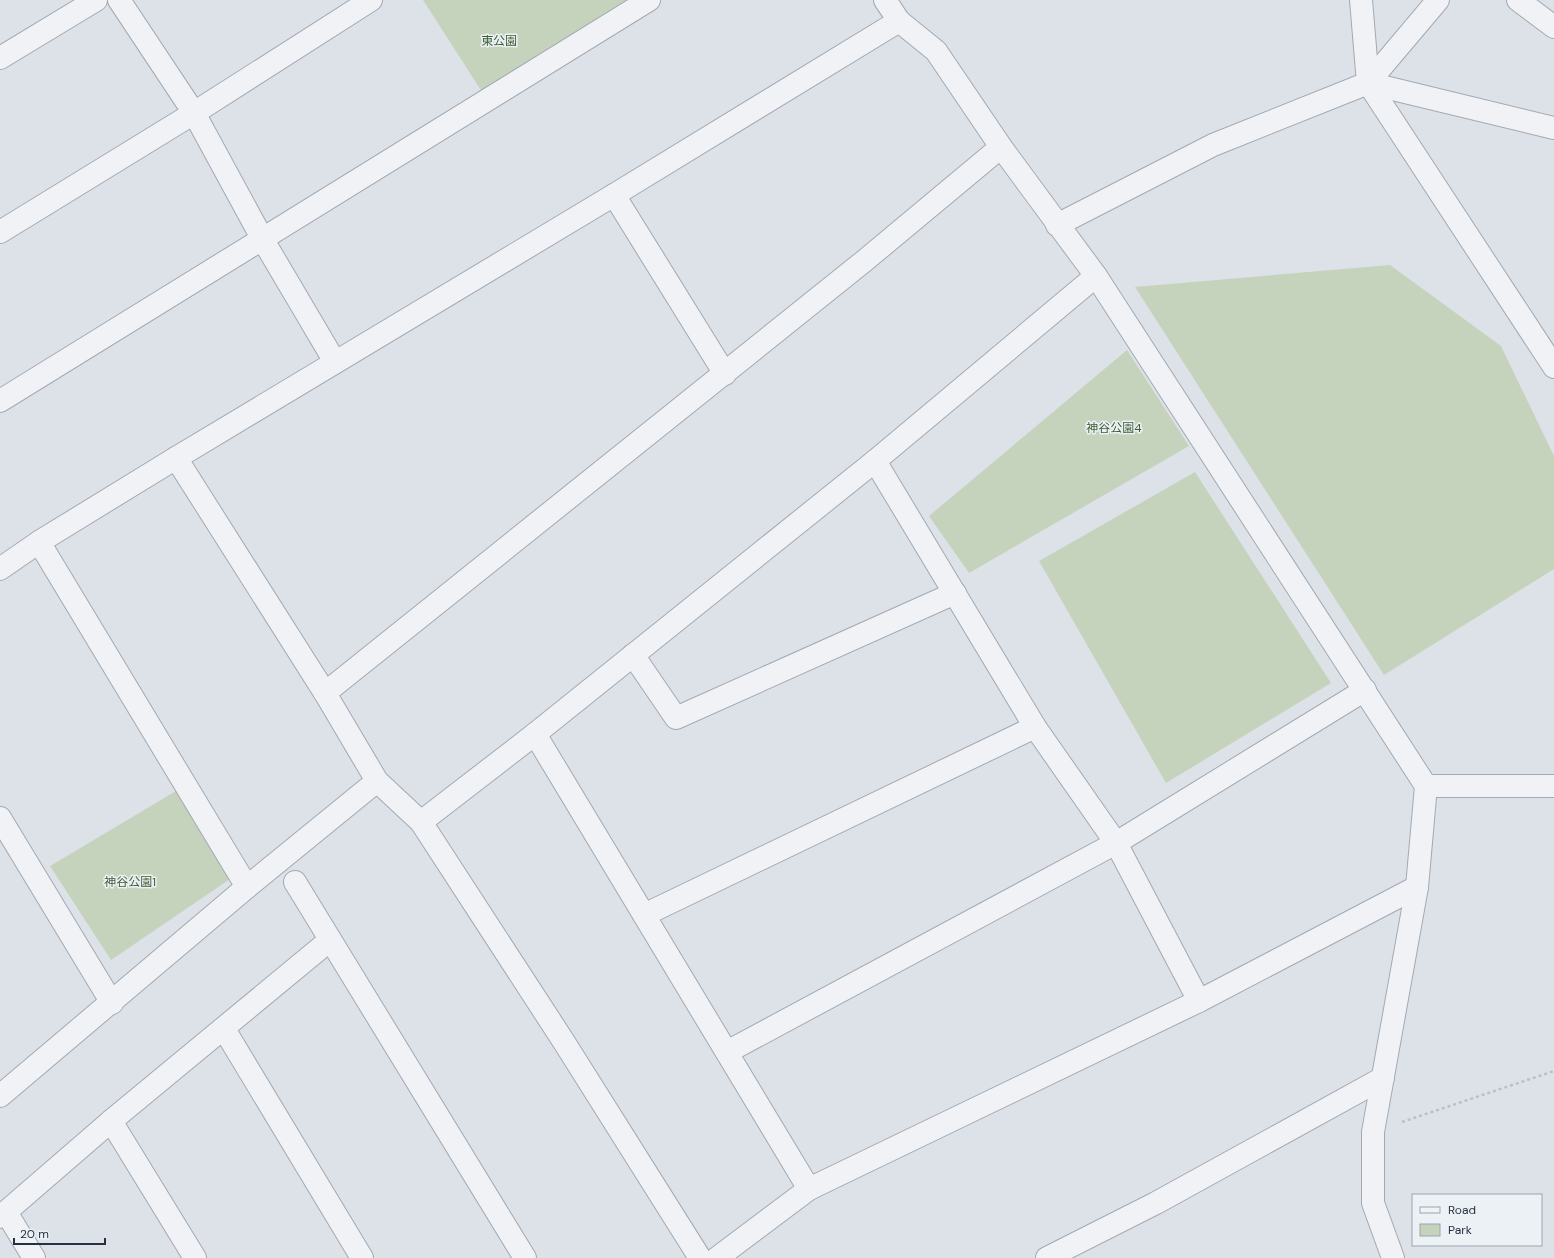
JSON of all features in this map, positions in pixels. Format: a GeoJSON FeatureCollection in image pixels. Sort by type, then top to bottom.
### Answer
{"type":"FeatureCollection","features":[{"type":"Feature","properties":{"kind":"street"},"geometry":{"type":"LineString","coordinates":[[0,58],[96,0]]}},
{"type":"Feature","properties":{"kind":"street"},"geometry":{"type":"LineString","coordinates":[[119,0],[194,112],[263,240],[335,362]]}},
{"type":"Feature","properties":{"kind":"street"},"geometry":{"type":"LineString","coordinates":[[0,232],[371,0]]}},
{"type":"Feature","properties":{"kind":"street"},"geometry":{"type":"LineString","coordinates":[[0,401],[263,240],[649,0]]}},
{"type":"Feature","properties":{"kind":"street"},"geometry":{"type":"LineString","coordinates":[[885,0],[899,21],[936,51],[1000,147],[1096,276],[1426,786],[1417,888],[1373,1132],[1373,1203],[1393,1258]]}},
{"type":"Feature","properties":{"kind":"street"},"geometry":{"type":"LineString","coordinates":[[1361,0],[1368,83],[1554,367]]}},
{"type":"Feature","properties":{"kind":"street"},"geometry":{"type":"LineString","coordinates":[[1057,225],[1213,145],[1368,83],[1438,0]]}},
{"type":"Feature","properties":{"kind":"street"},"geometry":{"type":"LineString","coordinates":[[1518,0],[1554,27]]}},
{"type":"Feature","properties":{"kind":"street"},"geometry":{"type":"LineString","coordinates":[[0,569],[40,542],[176,458],[614,195],[899,21]]}},
{"type":"Feature","properties":{"kind":"street"},"geometry":{"type":"LineString","coordinates":[[1368,83],[1554,128]]}},
{"type":"Feature","properties":{"kind":"street"},"geometry":{"type":"LineString","coordinates":[[325,693],[725,374],[863,262],[1000,147]]}},
{"type":"Feature","properties":{"kind":"street"},"geometry":{"type":"LineString","coordinates":[[614,195],[725,374]]}},
{"type":"Feature","properties":{"kind":"street"},"geometry":{"type":"LineString","coordinates":[[421,822],[535,734],[875,461],[1096,276]]}},
{"type":"Feature","properties":{"kind":"street"},"geometry":{"type":"LineString","coordinates":[[176,458],[325,693],[377,781],[421,822],[568,1049],[700,1258]]}},
{"type":"Feature","properties":{"kind":"street"},"geometry":{"type":"LineString","coordinates":[[875,461],[1035,727],[1116,843],[1199,1001]]}},
{"type":"Feature","properties":{"kind":"street"},"geometry":{"type":"LineString","coordinates":[[40,542],[247,887]]}},
{"type":"Feature","properties":{"kind":"street"},"geometry":{"type":"LineString","coordinates":[[633,655],[676,718],[954,593]]}},
{"type":"Feature","properties":{"kind":"street"},"geometry":{"type":"LineString","coordinates":[[727,1052],[1116,843],[1365,690]]}},
{"type":"Feature","properties":{"kind":"street"},"geometry":{"type":"LineString","coordinates":[[644,915],[1035,727]]}},
{"type":"Feature","properties":{"kind":"street"},"geometry":{"type":"LineString","coordinates":[[535,734],[809,1189]]}},
{"type":"Feature","properties":{"kind":"street"},"geometry":{"type":"LineString","coordinates":[[0,1096],[112,1003],[247,887],[377,781]]}},
{"type":"Feature","properties":{"kind":"street"},"geometry":{"type":"LineString","coordinates":[[1426,786],[1554,786]]}},
{"type":"Feature","properties":{"kind":"street"},"geometry":{"type":"LineString","coordinates":[[0,818],[112,1003]]}},
{"type":"Feature","properties":{"kind":"street"},"geometry":{"type":"LineString","coordinates":[[295,882],[525,1258]]}},
{"type":"Feature","properties":{"kind":"street"},"geometry":{"type":"LineString","coordinates":[[717,1258],[809,1189],[1199,1001],[1417,888]]}},
{"type":"Feature","properties":{"kind":"street"},"geometry":{"type":"LineString","coordinates":[[34,1258],[3,1215],[112,1121],[330,940]]}},
{"type":"Feature","properties":{"kind":"street"},"geometry":{"type":"LineString","coordinates":[[224,1029],[362,1258]]}},
{"type":"Feature","properties":{"kind":"street"},"geometry":{"type":"LineString","coordinates":[[1047,1258],[1156,1203],[1383,1078]]}},
{"type":"Feature","properties":{"kind":"street"},"geometry":{"type":"LineString","coordinates":[[112,1121],[195,1258]]}},
{"type":"Feature","properties":{"kind":"path"},"geometry":{"type":"LineString","coordinates":[[1373,1132],[1554,1071]]}},
{"type":"Feature","properties":{"kind":"green space","name":"東公園"},"geometry":{"type":"Polygon","coordinates":[[[423,0],[626,0],[631,8],[486,98],[423,0]]]}},
{"type":"Feature","properties":{"kind":"green space"},"geometry":{"type":"Polygon","coordinates":[[[1390,265],[1501,346],[1554,456],[1554,569],[1384,675],[1135,287],[1390,265]]]}},
{"type":"Feature","properties":{"kind":"green space","name":"神谷公園4"},"geometry":{"type":"Polygon","coordinates":[[[1127,350],[1189,446],[969,573],[929,516],[1127,350]]]}},
{"type":"Feature","properties":{"kind":"green space"},"geometry":{"type":"Polygon","coordinates":[[[1195,472],[1331,683],[1166,783],[1039,561],[1195,472]]]}},
{"type":"Feature","properties":{"kind":"green space","name":"神谷公園1"},"geometry":{"type":"Polygon","coordinates":[[[176,791],[230,879],[111,960],[50,866],[176,791]]]}}]}
